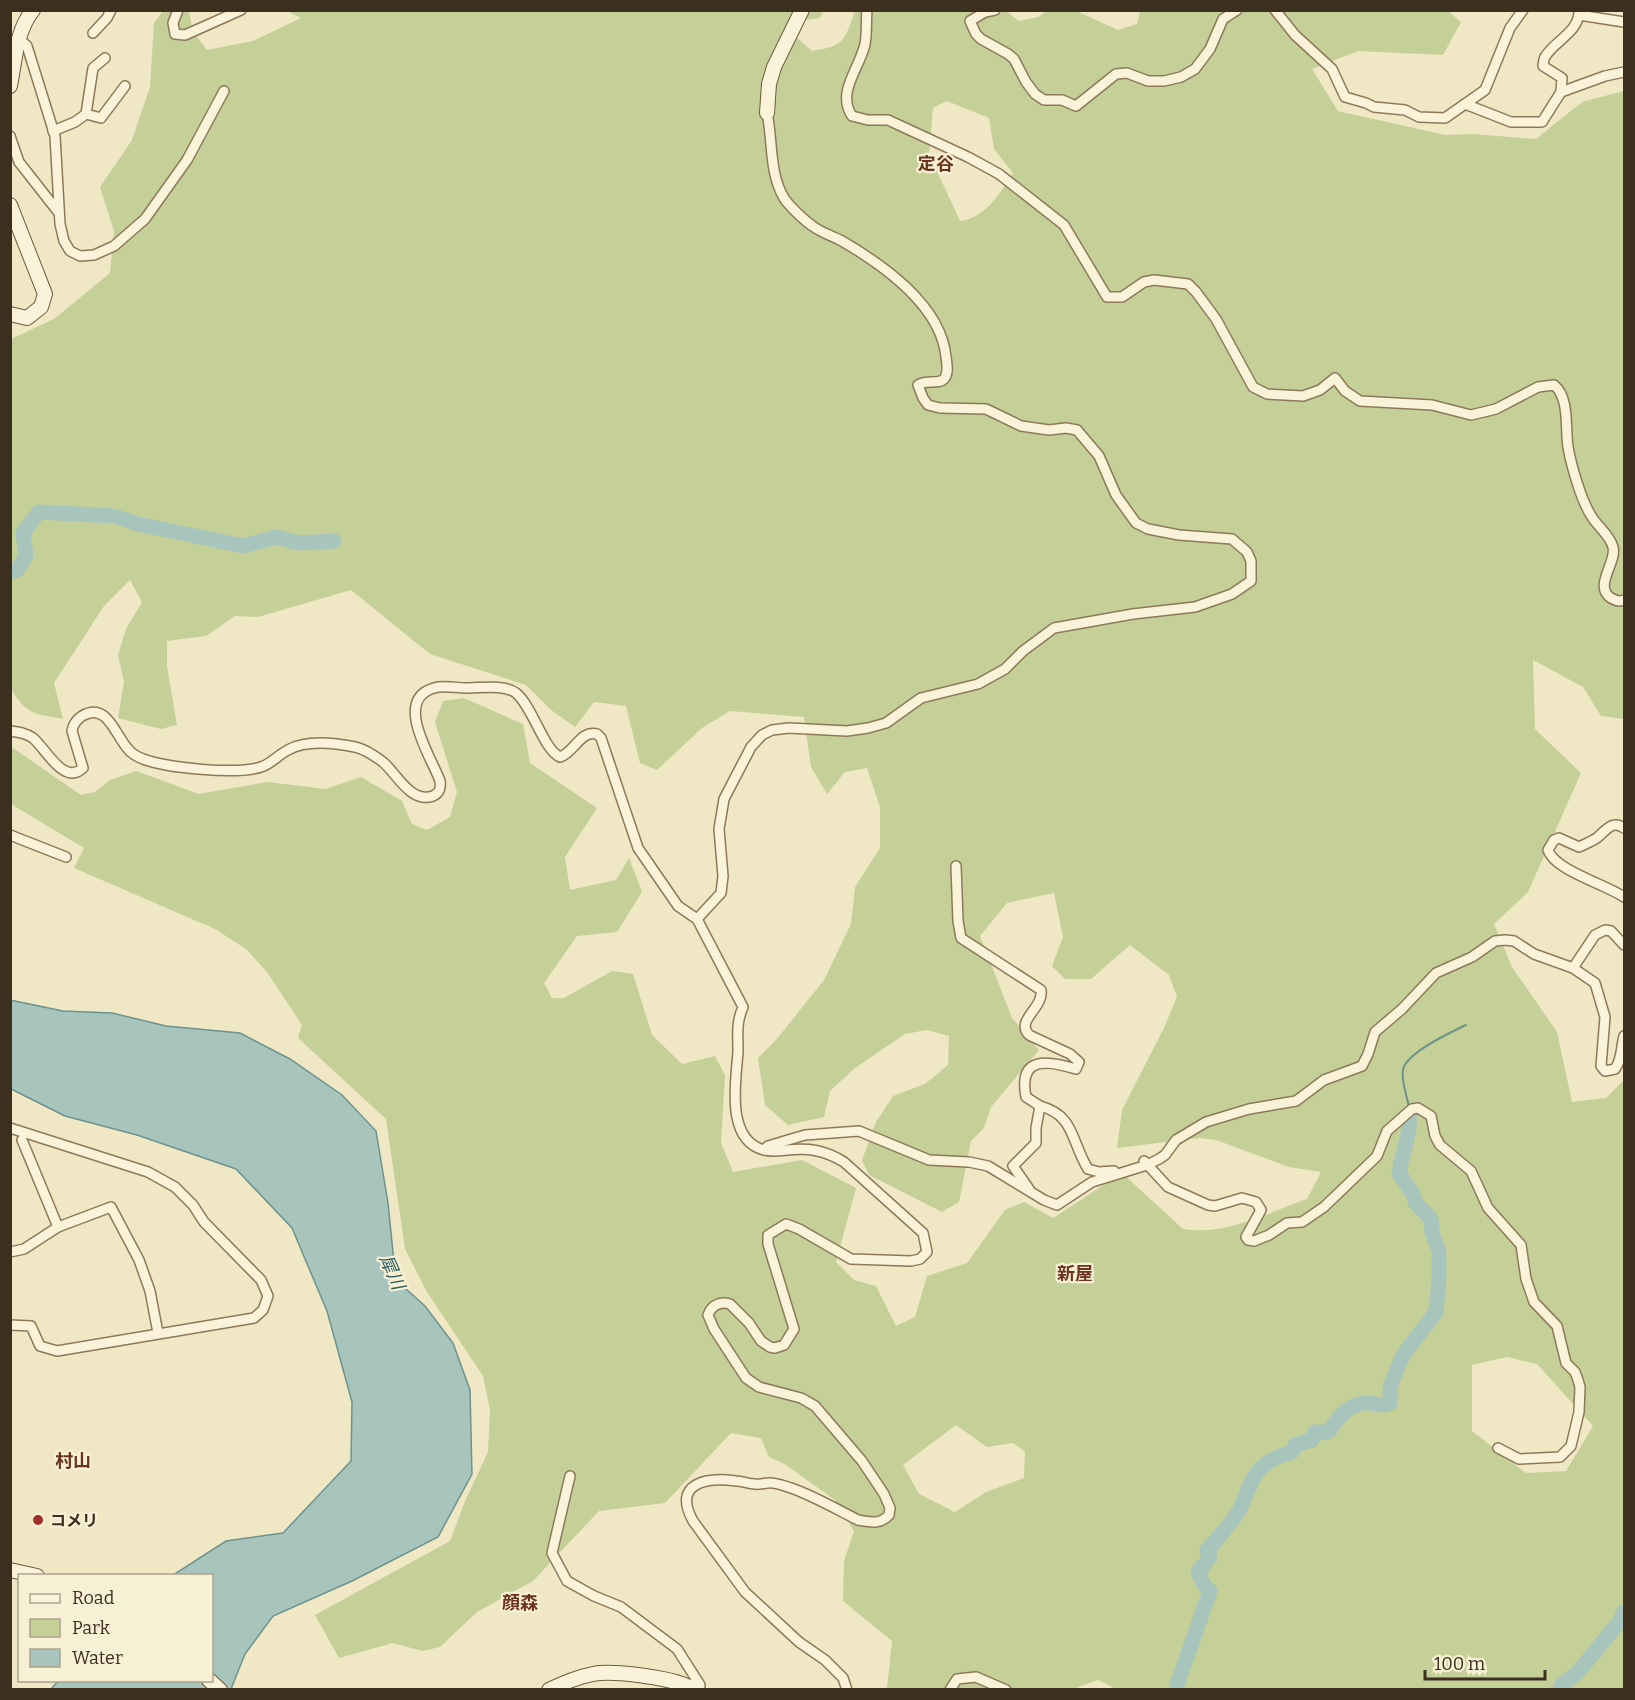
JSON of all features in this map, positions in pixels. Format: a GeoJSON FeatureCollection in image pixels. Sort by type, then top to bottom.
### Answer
{"type":"FeatureCollection","features":[{"type":"Feature","properties":{"kind":"street"},"geometry":{"type":"LineString","coordinates":[[10,86],[18,39],[33,10]]}},
{"type":"Feature","properties":{"kind":"street"},"geometry":{"type":"LineString","coordinates":[[93,33],[111,10]]}},
{"type":"Feature","properties":{"kind":"street"},"geometry":{"type":"LineString","coordinates":[[178,10],[173,23],[175,34],[184,35],[241,10]]}},
{"type":"Feature","properties":{"kind":"street"},"geometry":{"type":"LineString","coordinates":[[696,919],[721,893],[723,876],[719,829],[724,798],[751,747],[762,735],[772,730],[789,728],[847,730],[886,723],[921,698],[978,684],[1005,669],[1023,651],[1054,628],[1133,614],[1195,607],[1232,594],[1251,581],[1251,561],[1247,552],[1232,539],[1179,535],[1148,529],[1136,523],[1116,495],[1099,456],[1077,430],[1030,429],[986,409],[940,408],[928,405],[922,398],[918,384],[940,381],[948,372],[946,351],[936,326],[904,284],[842,241],[814,227],[784,199],[773,170],[767,114],[769,84],[774,67],[802,10]]}},
{"type":"Feature","properties":{"kind":"street"},"geometry":{"type":"LineString","coordinates":[[867,10],[865,44],[846,94],[846,107],[852,116],[868,120],[888,120],[999,174],[1064,225],[1107,297],[1122,297],[1144,282],[1154,280],[1188,284],[1196,291],[1216,319],[1253,387],[1267,394],[1303,396],[1320,390],[1335,378],[1345,391],[1360,401],[1432,405],[1471,415],[1496,409],[1538,387],[1554,385],[1562,395],[1572,463],[1590,515],[1612,542],[1614,549],[1615,554],[1605,579],[1606,592],[1619,602],[1624,600]]}},
{"type":"Feature","properties":{"kind":"street"},"geometry":{"type":"LineString","coordinates":[[995,10],[985,12],[970,21],[976,34],[1014,59],[1035,94],[1044,100],[1062,100],[1076,106],[1116,74],[1127,73],[1148,81],[1164,81],[1180,77],[1195,69],[1210,49],[1223,19],[1237,10]]}},
{"type":"Feature","properties":{"kind":"street"},"geometry":{"type":"LineString","coordinates":[[1275,10],[1295,35],[1332,69],[1345,97],[1374,107],[1405,110],[1419,117],[1445,118],[1485,90],[1510,28],[1523,10]]}},
{"type":"Feature","properties":{"kind":"street"},"geometry":{"type":"LineString","coordinates":[[1465,104],[1511,122],[1542,122],[1561,92],[1562,78],[1543,66],[1545,57],[1569,33],[1579,13],[1624,22]]}},
{"type":"Feature","properties":{"kind":"street"},"geometry":{"type":"LineString","coordinates":[[18,39],[27,46],[53,131],[59,213],[64,241],[70,251],[80,256],[94,255],[114,246],[145,219],[187,160],[224,91]]}},
{"type":"Feature","properties":{"kind":"street"},"geometry":{"type":"LineString","coordinates":[[53,131],[75,122],[86,114],[93,68],[105,58]]}},
{"type":"Feature","properties":{"kind":"street"},"geometry":{"type":"LineString","coordinates":[[1561,92],[1605,76],[1624,72]]}},
{"type":"Feature","properties":{"kind":"street"},"geometry":{"type":"LineString","coordinates":[[86,114],[100,118],[125,86]]}},
{"type":"Feature","properties":{"kind":"street"},"geometry":{"type":"LineString","coordinates":[[10,136],[19,162],[59,213]]}},
{"type":"Feature","properties":{"kind":"street"},"geometry":{"type":"LineString","coordinates":[[10,314],[27,318],[41,307],[45,294],[11,207]]}},
{"type":"Feature","properties":{"kind":"street"},"geometry":{"type":"LineString","coordinates":[[10,732],[23,733],[33,739],[62,769],[75,773],[83,768],[72,731],[73,726],[80,717],[88,713],[104,716],[112,724],[128,750],[140,758],[209,769],[236,770],[262,767],[289,749],[302,744],[326,743],[357,747],[382,761],[409,791],[419,796],[429,797],[435,795],[441,788],[435,767],[419,736],[416,720],[418,701],[424,694],[436,687],[508,689],[520,697],[555,755],[560,757],[587,735],[597,734],[601,738],[638,848],[678,906],[696,919],[743,1007],[737,1020],[735,1109],[744,1134],[757,1147],[765,1150],[809,1148],[844,1162],[923,1233],[927,1248],[924,1256],[911,1261],[851,1259],[786,1224],[768,1235],[768,1244],[794,1329],[784,1345],[775,1348],[765,1345],[730,1304],[717,1304],[710,1308],[708,1315],[714,1329],[746,1378],[759,1387],[801,1398],[815,1406],[862,1461],[888,1502],[889,1515],[880,1522],[870,1522],[858,1520],[790,1488],[770,1482],[757,1485],[727,1480],[702,1482],[693,1486],[685,1498],[693,1521],[745,1592],[799,1642],[825,1660],[843,1678],[847,1689]]}},
{"type":"Feature","properties":{"kind":"street"},"geometry":{"type":"LineString","coordinates":[[1624,828],[1618,824],[1610,825],[1598,837],[1579,847],[1558,838],[1548,850],[1551,857],[1588,881],[1624,897]]}},
{"type":"Feature","properties":{"kind":"street"},"geometry":{"type":"LineString","coordinates":[[10,835],[66,857]]}},
{"type":"Feature","properties":{"kind":"street"},"geometry":{"type":"LineString","coordinates":[[956,866],[958,921],[961,938],[1041,990],[1042,997],[1025,1022],[1025,1031],[1070,1054],[1080,1062],[1076,1069],[1046,1062],[1028,1069],[1023,1084],[1026,1097],[1040,1106],[1053,1109],[1067,1122],[1088,1169],[1110,1172],[1143,1160],[1168,1187],[1208,1204],[1215,1206],[1242,1198],[1256,1202],[1261,1210],[1246,1237],[1254,1241],[1269,1235],[1287,1223],[1302,1222],[1324,1207],[1377,1156],[1387,1131],[1412,1109],[1418,1108],[1431,1116],[1435,1136],[1440,1144],[1472,1171],[1488,1208],[1521,1245],[1526,1279],[1534,1302],[1557,1326],[1566,1363],[1575,1372],[1580,1387],[1580,1412],[1571,1446],[1564,1455],[1519,1459],[1498,1448]]}},
{"type":"Feature","properties":{"kind":"street"},"geometry":{"type":"LineString","coordinates":[[1573,968],[1595,935],[1600,932],[1611,932],[1624,945]]}},
{"type":"Feature","properties":{"kind":"street"},"geometry":{"type":"LineString","coordinates":[[765,1150],[768,1146],[805,1136],[860,1131],[929,1160],[969,1162],[988,1166],[1044,1200],[1057,1205],[1092,1182],[1147,1165],[1165,1155],[1176,1140],[1206,1122],[1249,1109],[1296,1101],[1324,1080],[1362,1066],[1375,1032],[1402,1009],[1436,973],[1472,957],[1495,940],[1514,941],[1534,954],[1573,968],[1595,983],[1605,1017],[1601,1066],[1605,1071],[1615,1070],[1620,1063],[1624,1036]]}},
{"type":"Feature","properties":{"kind":"street"},"geometry":{"type":"LineString","coordinates":[[1030,1191],[1013,1166],[1035,1143],[1040,1106]]}},
{"type":"Feature","properties":{"kind":"street"},"geometry":{"type":"LineString","coordinates":[[10,1128],[148,1172],[175,1187],[193,1205],[204,1222],[261,1280],[268,1296],[263,1310],[254,1318],[57,1351],[40,1346],[31,1326],[10,1325]]}},
{"type":"Feature","properties":{"kind":"street"},"geometry":{"type":"LineString","coordinates":[[22,1140],[58,1227]]}},
{"type":"Feature","properties":{"kind":"street"},"geometry":{"type":"LineString","coordinates":[[10,1252],[24,1249],[58,1227],[111,1207],[139,1260],[150,1291],[158,1333]]}},
{"type":"Feature","properties":{"kind":"street"},"geometry":{"type":"LineString","coordinates":[[570,1476],[552,1553],[567,1581],[594,1596],[621,1607],[677,1648],[700,1685],[699,1689]]}},
{"type":"Feature","properties":{"kind":"street"},"geometry":{"type":"LineString","coordinates":[[10,1570],[32,1574]]}},
{"type":"Feature","properties":{"kind":"street"},"geometry":{"type":"LineString","coordinates":[[549,1689],[595,1673],[626,1674],[677,1681],[694,1689]]}},
{"type":"Feature","properties":{"kind":"street"},"geometry":{"type":"LineString","coordinates":[[950,1689],[957,1679],[976,1677],[1006,1689]]}},
{"type":"Feature","properties":{"kind":"green space"},"geometry":{"type":"Polygon","coordinates":[[[163,11],[189,11],[193,32],[207,50],[253,41],[301,18],[287,11],[823,11],[820,18],[805,20],[797,38],[812,51],[831,47],[842,40],[855,11],[1006,11],[1019,21],[1038,17],[1047,11],[1076,11],[1118,30],[1137,24],[1140,11],[1448,11],[1461,22],[1443,55],[1358,51],[1312,69],[1338,111],[1445,135],[1472,134],[1536,139],[1582,102],[1624,91],[1624,719],[1601,716],[1583,687],[1533,660],[1535,729],[1581,773],[1528,892],[1494,924],[1512,967],[1557,1032],[1572,1102],[1606,1098],[1624,1080],[1624,1689],[1118,1690],[1098,1680],[1070,1690],[887,1689],[892,1641],[843,1601],[844,1561],[854,1531],[835,1500],[783,1463],[769,1457],[761,1438],[731,1433],[665,1503],[599,1511],[533,1581],[477,1612],[440,1647],[422,1651],[393,1643],[339,1658],[315,1615],[450,1541],[488,1452],[490,1410],[483,1376],[427,1292],[405,1249],[386,1119],[298,1038],[302,1025],[267,972],[246,949],[215,929],[74,868],[84,848],[11,804],[11,749],[13,748],[81,795],[95,792],[110,780],[136,771],[199,794],[267,782],[326,789],[361,777],[402,801],[412,824],[427,830],[450,817],[457,792],[435,722],[443,701],[464,698],[523,724],[530,763],[597,808],[565,857],[570,890],[616,880],[629,858],[642,892],[617,932],[577,936],[544,983],[552,998],[564,998],[612,971],[633,974],[652,1035],[682,1064],[715,1056],[725,1075],[721,1143],[733,1172],[802,1160],[856,1188],[836,1262],[854,1280],[876,1286],[896,1326],[915,1317],[927,1276],[967,1263],[1005,1210],[1024,1202],[1053,1218],[1122,1173],[1183,1229],[1214,1229],[1246,1222],[1307,1199],[1321,1172],[1289,1167],[1216,1140],[1199,1138],[1117,1148],[1122,1110],[1164,1028],[1177,997],[1169,975],[1130,945],[1091,979],[1065,979],[1052,966],[1063,937],[1054,893],[1007,903],[980,936],[1012,1018],[1039,1050],[991,1107],[984,1128],[971,1141],[959,1202],[942,1212],[869,1175],[862,1160],[876,1122],[893,1096],[925,1084],[948,1065],[949,1036],[927,1030],[905,1034],[855,1068],[830,1091],[824,1117],[788,1125],[765,1105],[758,1058],[776,1040],[824,980],[851,924],[855,887],[880,848],[880,807],[867,768],[845,772],[827,794],[811,767],[804,717],[730,711],[702,728],[657,770],[640,763],[626,706],[594,702],[575,727],[551,710],[526,685],[430,654],[351,590],[258,617],[235,616],[206,636],[167,641],[167,666],[177,725],[161,729],[118,718],[124,682],[118,655],[126,629],[142,602],[130,580],[104,606],[54,683],[63,719],[37,714],[26,708],[10,687],[11,339],[54,319],[110,273],[114,231],[100,187],[132,140],[150,87],[154,23],[163,11]],[[947,101],[933,108],[929,154],[960,221],[985,210],[1013,173],[994,149],[989,118],[947,101]],[[1507,1357],[1472,1365],[1472,1431],[1526,1473],[1566,1471],[1593,1426],[1537,1364],[1507,1357]],[[956,1425],[903,1465],[919,1494],[955,1512],[986,1492],[1024,1478],[1025,1452],[1013,1443],[987,1447],[956,1425]]]}},
{"type":"Feature","properties":{"kind":"water","name":"犀川"},"geometry":{"type":"Polygon","coordinates":[[[10,1000],[63,1011],[112,1013],[166,1026],[240,1033],[290,1059],[342,1095],[376,1131],[388,1203],[395,1272],[406,1289],[425,1306],[453,1343],[470,1390],[472,1474],[438,1537],[352,1581],[273,1616],[245,1654],[231,1689],[51,1689],[57,1682],[213,1682],[213,1574],[175,1574],[226,1541],[283,1533],[351,1461],[352,1402],[327,1311],[292,1228],[236,1169],[137,1135],[65,1116],[11,1089],[10,1000]]]}},
{"type":"Feature","properties":{"kind":"waterway"},"geometry":{"type":"LineString","coordinates":[[10,572],[17,570],[26,556],[23,533],[39,512],[114,516],[138,524],[243,546],[276,537],[299,543],[334,541]]}},
{"type":"Feature","properties":{"kind":"waterway"},"geometry":{"type":"LineString","coordinates":[[1409,1107],[1403,1079],[1406,1064],[1430,1044],[1466,1025]]}},
{"type":"Feature","properties":{"kind":"waterway"},"geometry":{"type":"LineString","coordinates":[[1177,1690],[1210,1591],[1204,1585],[1198,1572],[1210,1557],[1207,1550],[1239,1510],[1253,1479],[1271,1460],[1292,1452],[1295,1445],[1312,1440],[1315,1432],[1328,1432],[1351,1407],[1364,1403],[1383,1405],[1390,1403],[1390,1387],[1403,1355],[1436,1312],[1439,1252],[1432,1232],[1431,1219],[1415,1202],[1413,1194],[1399,1173],[1409,1131],[1410,1116]]}},
{"type":"Feature","properties":{"kind":"waterway"},"geometry":{"type":"LineString","coordinates":[[1560,1690],[1561,1686],[1579,1671],[1620,1621],[1624,1612]]}},
{"type":"Feature","properties":{"kind":"place","name":"コメリ"},"geometry":{"type":"Point","coordinates":[38,1520]}},
{"type":"Feature","properties":{"kind":"district","name":"定谷"},"geometry":{"type":"Point","coordinates":[936,164]}},
{"type":"Feature","properties":{"kind":"district","name":"新屋"},"geometry":{"type":"Point","coordinates":[1075,1274]}},
{"type":"Feature","properties":{"kind":"district","name":"村山"},"geometry":{"type":"Point","coordinates":[73,1461]}},
{"type":"Feature","properties":{"kind":"district","name":"顔森"},"geometry":{"type":"Point","coordinates":[520,1603]}}]}
